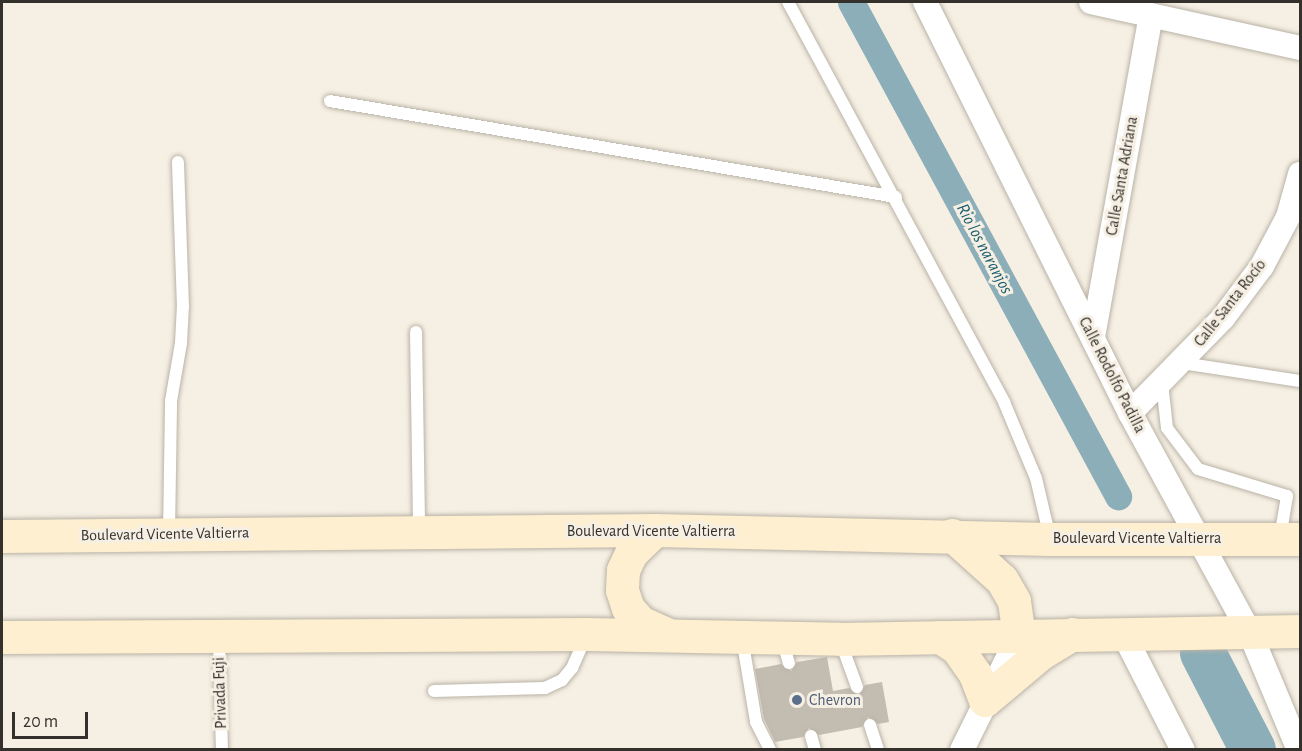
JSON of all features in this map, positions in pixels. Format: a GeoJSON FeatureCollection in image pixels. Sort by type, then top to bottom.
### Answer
{"type":"FeatureCollection","features":[{"type":"Feature","properties":{"kind":"main road","name":"Boulevard Vicente Valtierra"},"geometry":{"type":"LineString","coordinates":[[2,536],[419,530],[655,530],[1050,539],[1198,537],[1290,539]]}},
{"type":"Feature","properties":{"kind":"main road"},"geometry":{"type":"LineString","coordinates":[[655,530],[631,553],[623,570],[622,590],[628,608],[640,622],[676,635]]}},
{"type":"Feature","properties":{"kind":"main road"},"geometry":{"type":"LineString","coordinates":[[952,535],[1002,580],[1014,602],[1019,635]]}},
{"type":"Feature","properties":{"kind":"main road"},"geometry":{"type":"LineString","coordinates":[[2,637],[676,635],[742,637],[786,650],[840,639],[1300,631]]}},
{"type":"Feature","properties":{"kind":"main road"},"geometry":{"type":"LineString","coordinates":[[940,636],[957,648],[975,674],[985,700],[1041,653],[1073,634]]}},
{"type":"Feature","properties":{"kind":"street","name":"Calle Rodolfo Padilla"},"geometry":{"type":"LineString","coordinates":[[925,2],[1130,413],[1250,633],[1299,750]]}},
{"type":"Feature","properties":{"kind":"street"},"geometry":{"type":"LineString","coordinates":[[1091,2],[1300,48]]}},
{"type":"Feature","properties":{"kind":"street","name":"Calle Santa Adriana"},"geometry":{"type":"LineString","coordinates":[[1093,337],[1151,15]]}},
{"type":"Feature","properties":{"kind":"street","name":"Calle Santa Rocío"},"geometry":{"type":"LineString","coordinates":[[1130,413],[1182,363],[1223,318],[1262,266],[1288,217],[1300,174]]}},
{"type":"Feature","properties":{"kind":"street"},"geometry":{"type":"LineString","coordinates":[[1123,633],[1184,750]]}},
{"type":"Feature","properties":{"kind":"street"},"geometry":{"type":"LineString","coordinates":[[962,750],[1019,635]]}},
{"type":"Feature","properties":{"kind":"lane"},"geometry":{"type":"LineString","coordinates":[[788,2],[896,197],[1004,402],[1036,478],[1050,539]]}},
{"type":"Feature","properties":{"kind":"lane"},"geometry":{"type":"LineString","coordinates":[[330,101],[896,197]]}},
{"type":"Feature","properties":{"kind":"lane"},"geometry":{"type":"LineString","coordinates":[[169,534],[171,401],[181,343],[183,307],[178,162]]}},
{"type":"Feature","properties":{"kind":"lane"},"geometry":{"type":"LineString","coordinates":[[416,332],[419,530]]}},
{"type":"Feature","properties":{"kind":"lane"},"geometry":{"type":"LineString","coordinates":[[1182,363],[1300,381]]}},
{"type":"Feature","properties":{"kind":"lane"},"geometry":{"type":"LineString","coordinates":[[1162,383],[1167,428],[1198,469],[1287,496],[1290,539]]}},
{"type":"Feature","properties":{"kind":"lane"},"geometry":{"type":"LineString","coordinates":[[434,691],[545,688],[562,680],[572,668],[587,634]]}},
{"type":"Feature","properties":{"kind":"lane","name":"Privada Fuji"},"geometry":{"type":"LineString","coordinates":[[219,637],[222,750]]}},
{"type":"Feature","properties":{"kind":"lane"},"geometry":{"type":"LineString","coordinates":[[742,637],[756,722],[770,750]]}},
{"type":"Feature","properties":{"kind":"lane"},"geometry":{"type":"LineString","coordinates":[[840,639],[857,687]]}},
{"type":"Feature","properties":{"kind":"lane"},"geometry":{"type":"LineString","coordinates":[[870,725],[878,750]]}},
{"type":"Feature","properties":{"kind":"lane"},"geometry":{"type":"LineString","coordinates":[[811,736],[815,750]]}},
{"type":"Feature","properties":{"kind":"building","name":"Chevron"},"geometry":{"type":"Polygon","coordinates":[[[827,657],[833,691],[849,688],[859,695],[865,685],[882,682],[889,722],[878,724],[868,717],[862,727],[819,735],[809,728],[803,737],[775,742],[764,719],[755,669],[781,664],[791,671],[797,662],[827,657]]]}},
{"type":"Feature","properties":{"kind":"waterway","name":"Rio los naranjos"},"geometry":{"type":"LineString","coordinates":[[851,2],[1118,496]]}},
{"type":"Feature","properties":{"kind":"waterway"},"geometry":{"type":"LineString","coordinates":[[1203,653],[1253,750]]}},
{"type":"Feature","properties":{"kind":"place","name":"Chevron"},"geometry":{"type":"Point","coordinates":[797,700]}}]}
